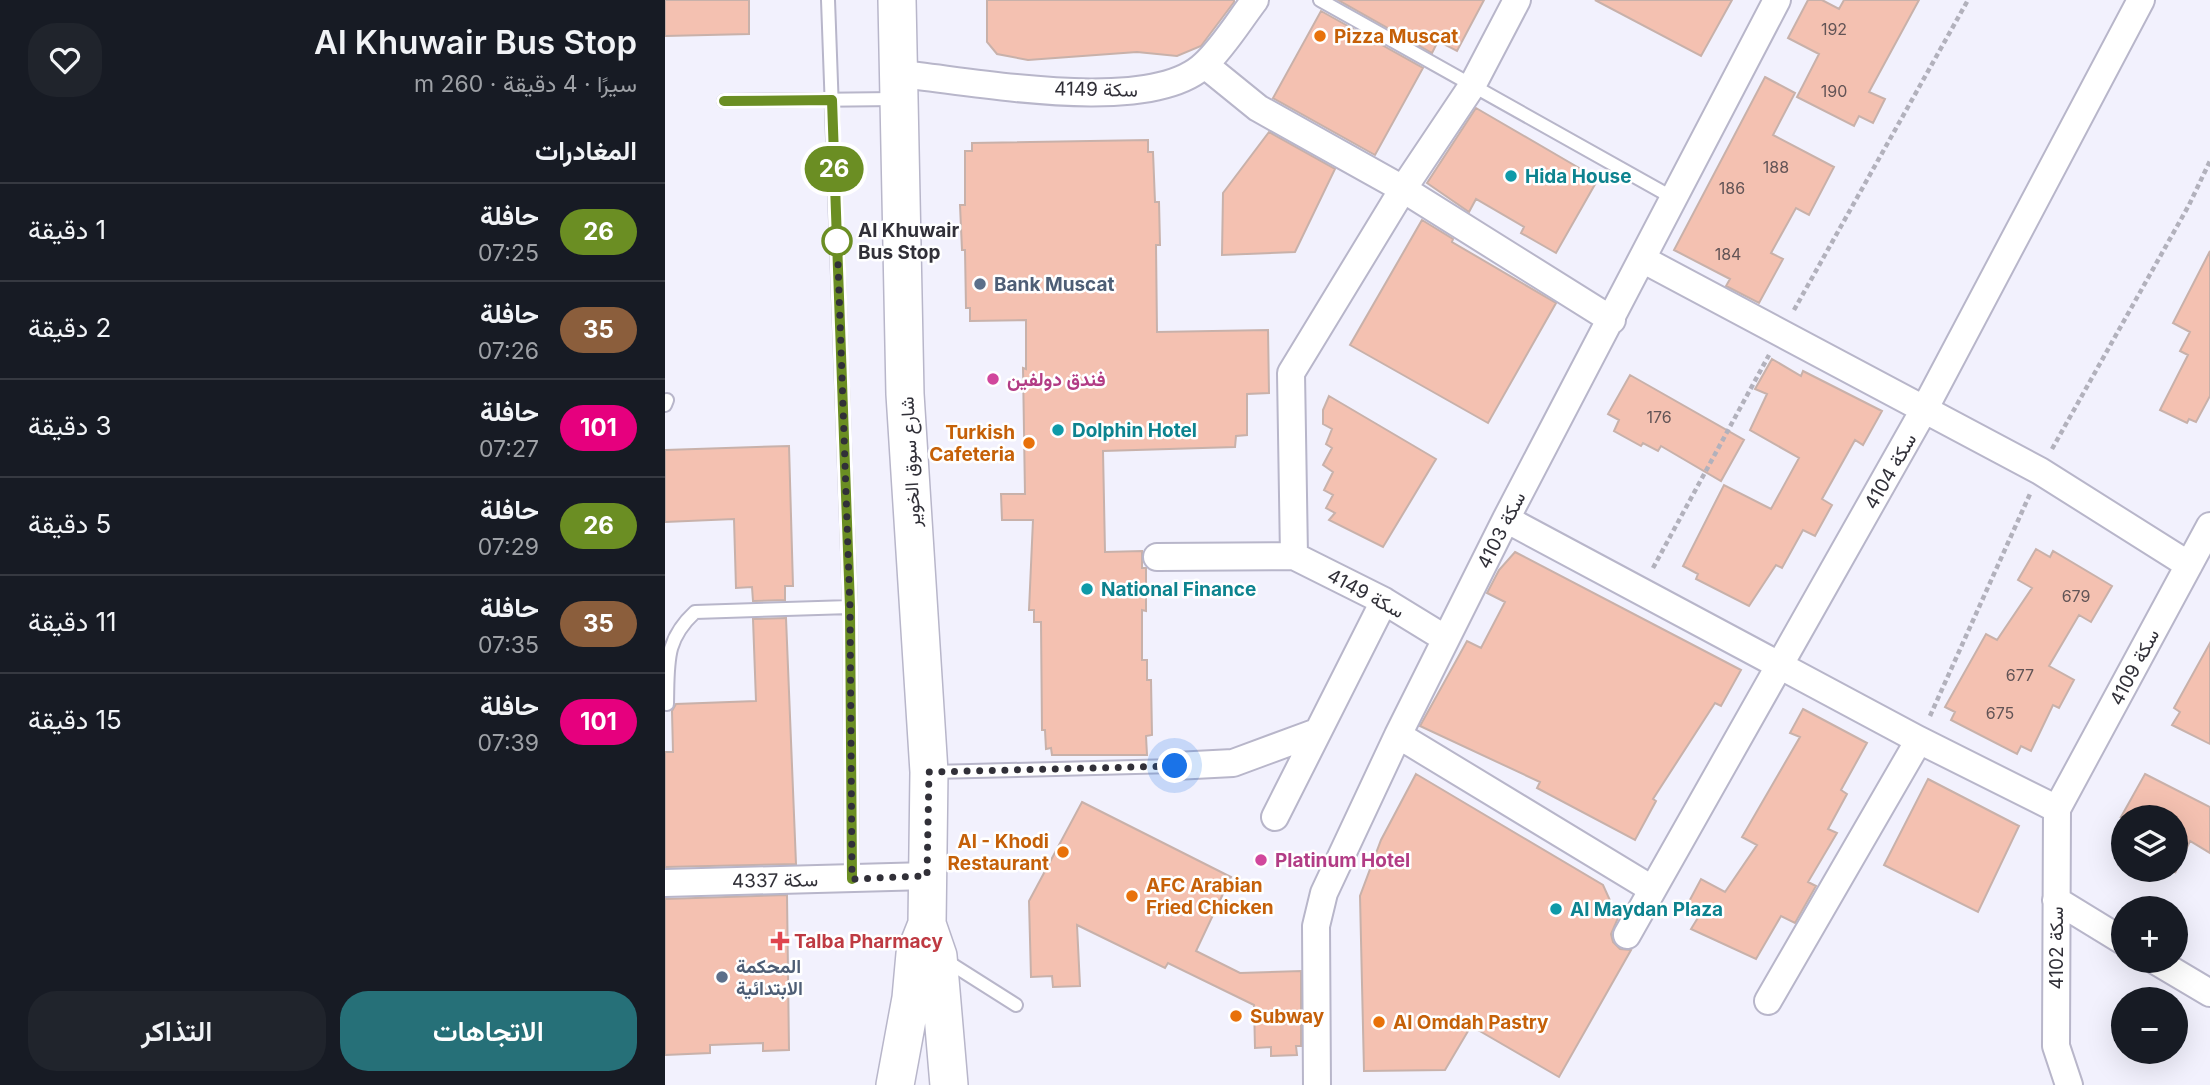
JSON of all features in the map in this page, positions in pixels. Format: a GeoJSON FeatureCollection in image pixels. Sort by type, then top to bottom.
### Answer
{"type":"FeatureCollection","features":[{"type":"Feature","properties":{"kind":"street","name":"شارع سوق الخوير"},"geometry":{"type":"LineString","coordinates":[[897,0],[901,86],[905,394],[929,772],[927,876],[949,1085]]}},
{"type":"Feature","properties":{"kind":"street","name":"سكة 4149"},"geometry":{"type":"LineString","coordinates":[[901,86],[1075,92],[1142,91],[1175,83],[1205,65],[1255,0]]}},
{"type":"Feature","properties":{"kind":"street"},"geometry":{"type":"LineString","coordinates":[[1294,555],[1291,373],[1403,189],[1472,86],[1517,0]]}},
{"type":"Feature","properties":{"kind":"street","name":"سكة 4103"},"geometry":{"type":"LineString","coordinates":[[1317,1085],[1315,926],[1324,892],[1398,734],[1506,519],[1644,260],[1777,0]]}},
{"type":"Feature","properties":{"kind":"street","name":"سكة 4104"},"geometry":{"type":"LineString","coordinates":[[1627,935],[1925,408],[2141,0]]}},
{"type":"Feature","properties":{"kind":"street"},"geometry":{"type":"LineString","coordinates":[[1205,65],[1258,108],[1403,189],[1612,320]]}},
{"type":"Feature","properties":{"kind":"street"},"geometry":{"type":"LineString","coordinates":[[1644,260],[1782,331],[2040,471],[2189,565]]}},
{"type":"Feature","properties":{"kind":"street"},"geometry":{"type":"LineString","coordinates":[[1506,519],[1778,666],[2057,809]]}},
{"type":"Feature","properties":{"kind":"street","name":"سكة 4109"},"geometry":{"type":"LineString","coordinates":[[2057,809],[2210,526]]}},
{"type":"Feature","properties":{"kind":"street","name":"سكة 4149"},"geometry":{"type":"LineString","coordinates":[[1157,557],[1294,555],[1384,601],[1446,639]]}},
{"type":"Feature","properties":{"kind":"street"},"geometry":{"type":"LineString","coordinates":[[1275,817],[1384,601]]}},
{"type":"Feature","properties":{"kind":"street"},"geometry":{"type":"LineString","coordinates":[[1175,766],[1233,763],[1317,732]]}},
{"type":"Feature","properties":{"kind":"street"},"geometry":{"type":"LineString","coordinates":[[1398,734],[1652,889]]}},
{"type":"Feature","properties":{"kind":"street"},"geometry":{"type":"LineString","coordinates":[[1768,1001],[1919,740]]}},
{"type":"Feature","properties":{"kind":"street","name":"سكة 4102"},"geometry":{"type":"LineString","coordinates":[[2057,809],[2056,1046],[2069,1085]]}},
{"type":"Feature","properties":{"kind":"street","name":"سكة 4337"},"geometry":{"type":"LineString","coordinates":[[665,883],[927,876]]}},
{"type":"Feature","properties":{"kind":"street"},"geometry":{"type":"LineString","coordinates":[[2056,901],[2111,934]]}},
{"type":"Feature","properties":{"kind":"street","name":"شارع سوق الخوير"},"geometry":{"type":"LineString","coordinates":[[895,1085],[900,1070],[915,954],[933,940]]}},
{"type":"Feature","properties":{"kind":"street"},"geometry":{"type":"LineString","coordinates":[[2176,973],[2210,993]]}},
{"type":"Feature","properties":{"kind":"lane"},"geometry":{"type":"LineString","coordinates":[[828,0],[850,607],[852,879]]}},
{"type":"Feature","properties":{"kind":"lane"},"geometry":{"type":"LineString","coordinates":[[1319,0],[1675,199]]}},
{"type":"Feature","properties":{"kind":"lane"},"geometry":{"type":"LineString","coordinates":[[724,101],[832,100],[901,86]]}},
{"type":"Feature","properties":{"kind":"lane"},"geometry":{"type":"LineString","coordinates":[[667,704],[668,639],[677,626],[695,612],[850,607]]}},
{"type":"Feature","properties":{"kind":"lane"},"geometry":{"type":"LineString","coordinates":[[929,772],[1175,766]]}},
{"type":"Feature","properties":{"kind":"lane"},"geometry":{"type":"LineString","coordinates":[[933,940],[983,985],[1016,1005]]}},
{"type":"Feature","properties":{"kind":"path"},"geometry":{"type":"LineString","coordinates":[[1640,592],[1782,331],[1968,0]]}},
{"type":"Feature","properties":{"kind":"path"},"geometry":{"type":"LineString","coordinates":[[1919,740],[2040,471],[2189,205],[2210,161]]}},
{"type":"Feature","properties":{"kind":"building"},"geometry":{"type":"Polygon","coordinates":[[[665,0],[749,0],[749,34],[665,36],[665,0]]]}},
{"type":"Feature","properties":{"kind":"building"},"geometry":{"type":"Polygon","coordinates":[[[987,0],[1234,2],[1201,46],[1177,56],[1137,52],[1028,60],[997,54],[987,42],[987,0]]]}},
{"type":"Feature","properties":{"kind":"building"},"geometry":{"type":"Polygon","coordinates":[[[1338,0],[1484,0],[1457,51],[1438,41],[1432,53],[1338,0]]]}},
{"type":"Feature","properties":{"kind":"building"},"geometry":{"type":"Polygon","coordinates":[[[1595,0],[1732,0],[1701,56],[1595,0]]]}},
{"type":"Feature","properties":{"kind":"building"},"geometry":{"type":"Polygon","coordinates":[[[1808,0],[1822,0],[1839,9],[1844,0],[1919,0],[1869,92],[1885,99],[1873,123],[1859,116],[1854,126],[1797,97],[1819,54],[1788,38],[1808,0]]]}},
{"type":"Feature","properties":{"kind":"building"},"geometry":{"type":"Polygon","coordinates":[[[1321,11],[1423,68],[1375,155],[1273,98],[1321,11]]]}},
{"type":"Feature","properties":{"kind":"building"},"geometry":{"type":"Polygon","coordinates":[[[1765,77],[1795,93],[1773,135],[1834,167],[1809,215],[1796,208],[1771,253],[1783,259],[1759,303],[1726,286],[1730,279],[1674,250],[1765,77]]]}},
{"type":"Feature","properties":{"kind":"building","name":"Hida House"},"geometry":{"type":"Polygon","coordinates":[[[1476,108],[1598,179],[1556,253],[1521,233],[1524,227],[1476,199],[1469,212],[1427,183],[1476,108]]]}},
{"type":"Feature","properties":{"kind":"building"},"geometry":{"type":"Polygon","coordinates":[[[1269,132],[1335,169],[1295,252],[1222,255],[1223,193],[1269,132]]]}},
{"type":"Feature","properties":{"kind":"building"},"geometry":{"type":"Polygon","coordinates":[[[1148,140],[1148,152],[1153,152],[1155,202],[1159,202],[1160,245],[1156,245],[1157,332],[1268,330],[1269,393],[1247,394],[1247,435],[1236,436],[1235,447],[1103,451],[1105,552],[1142,551],[1142,568],[1146,568],[1146,611],[1142,610],[1142,660],[1147,660],[1147,680],[1151,680],[1152,735],[1146,736],[1147,755],[1052,755],[1051,748],[1046,749],[1045,730],[1042,730],[1041,622],[1034,622],[1034,610],[1029,610],[1033,520],[1002,520],[1001,494],[1025,494],[1023,368],[1026,369],[1026,320],[970,321],[970,308],[966,308],[965,250],[962,250],[960,205],[965,205],[965,151],[972,151],[972,143],[1148,140]]]}},
{"type":"Feature","properties":{"kind":"building"},"geometry":{"type":"Polygon","coordinates":[[[1422,220],[1453,239],[1452,242],[1556,303],[1488,423],[1350,345],[1422,220]]]}},
{"type":"Feature","properties":{"kind":"building"},"geometry":{"type":"Polygon","coordinates":[[[2210,251],[2210,396],[2196,422],[2189,419],[2187,423],[2160,410],[2188,355],[2180,351],[2190,332],[2173,323],[2210,251]]]}},
{"type":"Feature","properties":{"kind":"building"},"geometry":{"type":"Polygon","coordinates":[[[1772,359],[1801,376],[1803,371],[1882,411],[1863,445],[1855,440],[1822,499],[1832,505],[1815,536],[1803,530],[1782,568],[1776,565],[1749,606],[1696,579],[1698,574],[1683,566],[1724,485],[1771,509],[1799,458],[1750,430],[1767,394],[1755,389],[1772,359]]]}},
{"type":"Feature","properties":{"kind":"building"},"geometry":{"type":"Polygon","coordinates":[[[1630,375],[1744,440],[1721,481],[1661,446],[1658,451],[1643,443],[1641,446],[1614,431],[1619,420],[1608,414],[1630,375]]]}},
{"type":"Feature","properties":{"kind":"building"},"geometry":{"type":"Polygon","coordinates":[[[1329,396],[1436,459],[1383,547],[1329,520],[1335,513],[1326,508],[1333,495],[1324,490],[1333,472],[1323,465],[1332,448],[1326,444],[1332,429],[1323,424],[1323,410],[1329,396]]]}},
{"type":"Feature","properties":{"kind":"building"},"geometry":{"type":"Polygon","coordinates":[[[789,446],[793,586],[785,586],[785,600],[753,601],[752,587],[736,588],[734,519],[665,522],[665,450],[789,446]]]}},
{"type":"Feature","properties":{"kind":"building"},"geometry":{"type":"Polygon","coordinates":[[[2036,549],[2050,557],[2053,551],[2112,586],[2091,622],[2079,615],[2049,666],[2074,680],[2059,708],[2053,705],[2031,751],[2021,746],[2017,754],[1951,720],[1955,712],[1945,707],[1986,634],[1997,640],[2032,588],[2018,580],[2036,549]]]}},
{"type":"Feature","properties":{"kind":"building"},"geometry":{"type":"Polygon","coordinates":[[[1515,552],[1741,670],[1721,706],[1715,703],[1653,799],[1656,801],[1635,840],[1537,788],[1540,782],[1420,726],[1467,641],[1481,648],[1505,602],[1487,593],[1499,570],[1515,552]]]}},
{"type":"Feature","properties":{"kind":"building"},"geometry":{"type":"Polygon","coordinates":[[[786,618],[796,864],[665,867],[665,752],[673,752],[672,711],[676,704],[756,701],[753,619],[786,618]]]}},
{"type":"Feature","properties":{"kind":"building"},"geometry":{"type":"Polygon","coordinates":[[[2210,643],[2210,744],[2172,725],[2180,712],[2174,708],[2210,643]]]}},
{"type":"Feature","properties":{"kind":"building"},"geometry":{"type":"Polygon","coordinates":[[[1803,709],[1867,743],[1841,790],[1847,794],[1828,829],[1837,833],[1808,882],[1816,886],[1795,923],[1781,916],[1756,959],[1691,929],[1699,916],[1685,909],[1701,879],[1725,892],[1757,845],[1742,837],[1800,737],[1790,733],[1803,709]]]}},
{"type":"Feature","properties":{"kind":"building"},"geometry":{"type":"Polygon","coordinates":[[[1416,774],[1603,885],[1618,918],[1611,934],[1613,942],[1620,949],[1631,950],[1559,1077],[1471,1026],[1445,1070],[1364,1071],[1360,896],[1381,840],[1416,774]]]}},
{"type":"Feature","properties":{"kind":"building"},"geometry":{"type":"Polygon","coordinates":[[[2145,774],[2210,807],[2210,853],[2190,841],[2188,845],[2188,805],[2128,805],[2145,774]]]}},
{"type":"Feature","properties":{"kind":"building"},"geometry":{"type":"Polygon","coordinates":[[[1928,779],[2019,826],[1978,912],[1884,865],[1928,779]]]}},
{"type":"Feature","properties":{"kind":"building"},"geometry":{"type":"Polygon","coordinates":[[[1082,802],[1231,877],[1196,951],[1240,973],[1301,971],[1301,1046],[1296,1046],[1297,1055],[1271,1056],[1271,1047],[1255,1048],[1254,1005],[1168,963],[1165,968],[1077,925],[1080,986],[1053,987],[1052,976],[1031,977],[1029,901],[1082,802]]]}},
{"type":"Feature","properties":{"kind":"building"},"geometry":{"type":"Polygon","coordinates":[[[787,895],[789,1050],[763,1051],[763,1043],[710,1045],[710,1053],[665,1055],[665,899],[787,895]]]}},
{"type":"Feature","properties":{"kind":"bus line","name":"26"},"geometry":{"type":"LineString","coordinates":[[724,101],[832,100],[850,607],[852,879]]}},
{"type":"Feature","properties":{"kind":"place","name":"Pizza Muscat"},"geometry":{"type":"Point","coordinates":[1320,36]}},
{"type":"Feature","properties":{"kind":"place","name":"Hida House"},"geometry":{"type":"Point","coordinates":[1511,176]}},
{"type":"Feature","properties":{"kind":"place","name":"Al Khuwair Bus Stop"},"geometry":{"type":"Point","coordinates":[837,241]}},
{"type":"Feature","properties":{"kind":"place","name":"Bank Muscat"},"geometry":{"type":"Point","coordinates":[980,284]}},
{"type":"Feature","properties":{"kind":"place","name":"فندق دولفين"},"geometry":{"type":"Point","coordinates":[993,379]}},
{"type":"Feature","properties":{"kind":"place","name":"Dolphin Hotel"},"geometry":{"type":"Point","coordinates":[1058,430]}},
{"type":"Feature","properties":{"kind":"place","name":"Turkish Cafeteria"},"geometry":{"type":"Point","coordinates":[1029,443]}},
{"type":"Feature","properties":{"kind":"place","name":"National Finance"},"geometry":{"type":"Point","coordinates":[1087,589]}},
{"type":"Feature","properties":{"kind":"place","name":"Al - Khodi Restaurant"},"geometry":{"type":"Point","coordinates":[1063,852]}},
{"type":"Feature","properties":{"kind":"place","name":"Platinum Hotel"},"geometry":{"type":"Point","coordinates":[1261,860]}},
{"type":"Feature","properties":{"kind":"place","name":"AFC Arabian Fried Chicken"},"geometry":{"type":"Point","coordinates":[1132,896]}},
{"type":"Feature","properties":{"kind":"place","name":"Al Maydan Plaza"},"geometry":{"type":"Point","coordinates":[1556,909]}},
{"type":"Feature","properties":{"kind":"place","name":"Talba Pharmacy"},"geometry":{"type":"Point","coordinates":[780,941]}},
{"type":"Feature","properties":{"kind":"place","name":"المحكمة الابتدائية"},"geometry":{"type":"Point","coordinates":[722,977]}},
{"type":"Feature","properties":{"kind":"place","name":"Subway"},"geometry":{"type":"Point","coordinates":[1236,1016]}},
{"type":"Feature","properties":{"kind":"place","name":"Al Omdah Pastry"},"geometry":{"type":"Point","coordinates":[1379,1022]}},
{"type":"Feature","properties":{"kind":"route"},"geometry":{"type":"LineString","coordinates":[[837,241],[837,234],[850,607],[852,879],[927,876],[929,772],[1175,766]]}}]}
